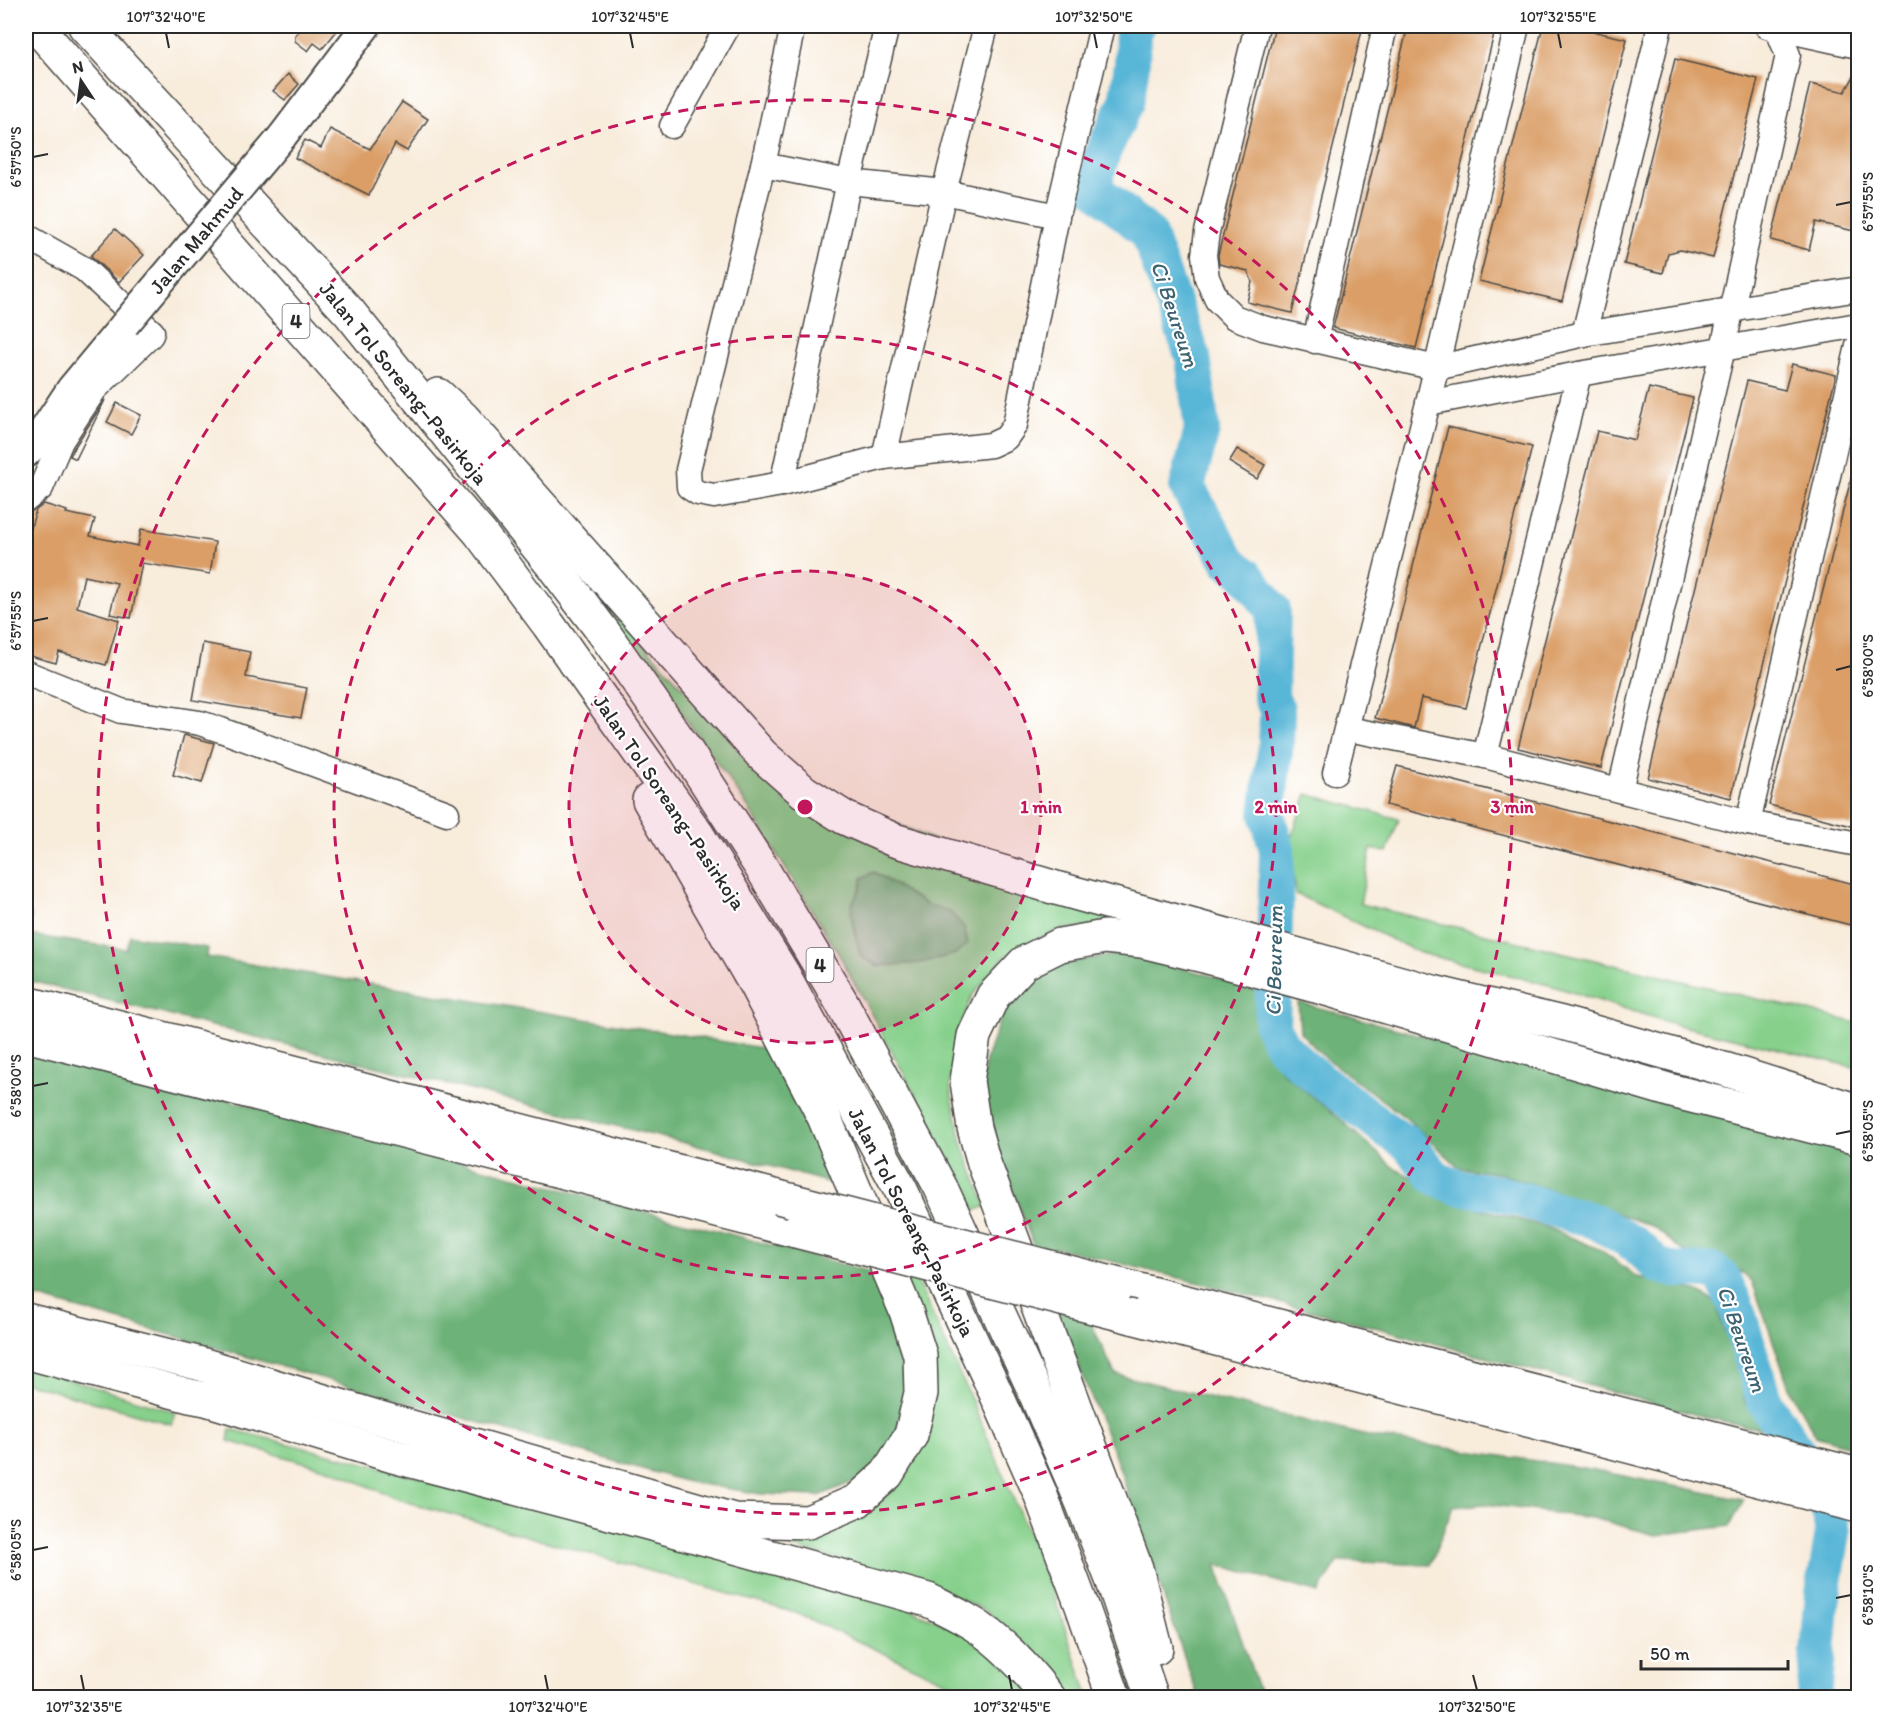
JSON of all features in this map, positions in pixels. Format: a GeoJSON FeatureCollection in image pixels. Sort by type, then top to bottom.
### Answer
{"type":"FeatureCollection","features":[{"type":"Feature","properties":{"kind":"main road","name":"Jalan Tol Soreang–Pasirkoja"},"geometry":{"type":"LineString","coordinates":[[36,26],[480,533],[548,624],[697,834],[783,975],[901,1190],[996,1391],[1040,1493],[1114,1698]]}},
{"type":"Feature","properties":{"kind":"main road","name":"Jalan Tol Soreang–Pasirkoja"},"geometry":{"type":"LineString","coordinates":[[85,26],[349,312],[604,633],[684,749],[763,870],[842,1003],[941,1188],[1030,1380],[1086,1512],[1113,1582],[1152,1698]]}},
{"type":"Feature","properties":{"kind":"main road"},"geometry":{"type":"LineString","coordinates":[[349,312],[463,418],[762,755],[804,792],[845,818],[894,840],[1056,888],[1213,944],[1318,973],[1672,1091],[1858,1138]]}},
{"type":"Feature","properties":{"kind":"main road"},"geometry":{"type":"LineString","coordinates":[[26,1320],[201,1364],[380,1419],[734,1520],[808,1522],[857,1501],[887,1474],[911,1436],[921,1393],[920,1355],[906,1311],[824,1117],[771,1014],[548,624]]}},
{"type":"Feature","properties":{"kind":"main road"},"geometry":{"type":"LineString","coordinates":[[1168,1698],[1136,1568],[984,1163],[974,1128],[967,1081],[974,1036],[993,996],[1024,963],[1060,945],[1105,937],[1213,944]]}},
{"type":"Feature","properties":{"kind":"main road"},"geometry":{"type":"LineString","coordinates":[[1318,973],[1433,992],[1562,1023],[1858,1111]]}},
{"type":"Feature","properties":{"kind":"main road"},"geometry":{"type":"LineString","coordinates":[[26,1003],[1119,1284],[1739,1460]]}},
{"type":"Feature","properties":{"kind":"main road"},"geometry":{"type":"LineString","coordinates":[[26,1035],[1132,1317],[1739,1460],[1857,1485]]}},
{"type":"Feature","properties":{"kind":"main road"},"geometry":{"type":"LineString","coordinates":[[26,1352],[206,1399],[393,1456],[928,1600],[966,1619],[993,1638],[1020,1664],[1049,1698]]}},
{"type":"Feature","properties":{"kind":"street","name":"Jalan Mahmud"},"geometry":{"type":"LineString","coordinates":[[26,453],[34,445],[71,389],[281,138],[366,26]]}},
{"type":"Feature","properties":{"kind":"street"},"geometry":{"type":"LineString","coordinates":[[672,126],[728,26]]}},
{"type":"Feature","properties":{"kind":"street"},"geometry":{"type":"LineString","coordinates":[[793,26],[763,165],[688,470],[689,487],[698,493],[714,496],[782,483],[884,457],[991,445],[1006,438],[1015,425],[1057,216],[1102,26]]}},
{"type":"Feature","properties":{"kind":"street"},"geometry":{"type":"LineString","coordinates":[[782,483],[849,182],[887,26]]}},
{"type":"Feature","properties":{"kind":"street"},"geometry":{"type":"LineString","coordinates":[[884,457],[944,192],[986,26]]}},
{"type":"Feature","properties":{"kind":"street"},"geometry":{"type":"LineString","coordinates":[[1257,26],[1207,232],[1204,255],[1207,278],[1217,300],[1234,317],[1263,328],[1436,368],[1584,334],[1858,289]]}},
{"type":"Feature","properties":{"kind":"street"},"geometry":{"type":"LineString","coordinates":[[1315,341],[1385,26]]}},
{"type":"Feature","properties":{"kind":"street"},"geometry":{"type":"LineString","coordinates":[[1335,773],[1348,729],[1428,403],[1517,26]]}},
{"type":"Feature","properties":{"kind":"street"},"geometry":{"type":"LineString","coordinates":[[1584,334],[1659,26]]}},
{"type":"Feature","properties":{"kind":"street"},"geometry":{"type":"LineString","coordinates":[[1774,26],[1814,31],[1858,46]]}},
{"type":"Feature","properties":{"kind":"street"},"geometry":{"type":"LineString","coordinates":[[1774,26],[1788,55]]}},
{"type":"Feature","properties":{"kind":"street"},"geometry":{"type":"LineString","coordinates":[[1620,790],[1723,348],[1788,55],[1814,31]]}},
{"type":"Feature","properties":{"kind":"street"},"geometry":{"type":"LineString","coordinates":[[763,165],[849,182],[944,192],[1057,216]]}},
{"type":"Feature","properties":{"kind":"street"},"geometry":{"type":"LineString","coordinates":[[26,236],[84,269],[152,332],[94,389],[61,441],[41,488],[26,500]]}},
{"type":"Feature","properties":{"kind":"street"},"geometry":{"type":"LineString","coordinates":[[1428,403],[1858,325]]}},
{"type":"Feature","properties":{"kind":"street"},"geometry":{"type":"LineString","coordinates":[[1748,823],[1858,346]]}},
{"type":"Feature","properties":{"kind":"street"},"geometry":{"type":"LineString","coordinates":[[1485,756],[1580,374]]}},
{"type":"Feature","properties":{"kind":"street"},"geometry":{"type":"LineString","coordinates":[[26,673],[121,711],[200,723],[447,813]]}},
{"type":"Feature","properties":{"kind":"street"},"geometry":{"type":"LineString","coordinates":[[1348,729],[1485,756],[1748,823],[1858,844]]}},
{"type":"Feature","properties":{"kind":"green space"},"geometry":{"type":"Polygon","coordinates":[[[597,594],[753,763],[1133,924],[1061,929],[1005,956],[972,996],[957,1035],[950,1087],[962,1143],[986,1206],[975,1211],[922,1107],[838,953],[744,801],[597,594]]]}},
{"type":"Feature","properties":{"kind":"green space"},"geometry":{"type":"Polygon","coordinates":[[[1307,794],[1399,819],[1387,852],[1371,849],[1360,904],[1858,1023],[1858,1068],[1674,1024],[1549,985],[1420,953],[1296,894],[1289,843],[1307,794]]]}},
{"type":"Feature","properties":{"kind":"green space"},"geometry":{"type":"Polygon","coordinates":[[[874,872],[927,905],[949,911],[964,927],[968,944],[955,954],[920,963],[878,966],[861,957],[851,910],[861,887],[862,878],[874,872]]]}},
{"type":"Feature","properties":{"kind":"green space"},"geometry":{"type":"Polygon","coordinates":[[[26,914],[31,915],[28,935],[126,949],[130,935],[208,948],[207,957],[774,1050],[834,1184],[713,1150],[26,980],[26,914]]]}},
{"type":"Feature","properties":{"kind":"green space"},"geometry":{"type":"Polygon","coordinates":[[[1120,954],[1206,974],[1257,991],[1256,1021],[1281,1071],[1338,1117],[1394,1168],[1460,1203],[1547,1227],[1601,1250],[1637,1277],[1670,1283],[1699,1292],[1716,1302],[1723,1329],[1745,1363],[1744,1400],[1766,1430],[1708,1418],[1371,1326],[1055,1247],[1115,1374],[1372,1437],[1584,1468],[1744,1500],[1730,1526],[1656,1535],[1592,1518],[1485,1504],[1453,1507],[1430,1565],[1339,1561],[1318,1593],[1216,1564],[1261,1697],[1198,1697],[1117,1461],[1080,1370],[1006,1172],[980,1095],[986,1059],[1006,1002],[1053,965],[1120,954]]]}},
{"type":"Feature","properties":{"kind":"green space"},"geometry":{"type":"Polygon","coordinates":[[[1298,1002],[1858,1154],[1858,1449],[1816,1436],[1791,1393],[1752,1281],[1728,1262],[1681,1250],[1654,1227],[1501,1174],[1460,1168],[1406,1118],[1324,1057],[1300,1032],[1298,1002]]]}},
{"type":"Feature","properties":{"kind":"green space"},"geometry":{"type":"Polygon","coordinates":[[[26,1046],[879,1274],[910,1380],[892,1449],[862,1478],[819,1496],[761,1494],[688,1482],[26,1294],[26,1046]]]}},
{"type":"Feature","properties":{"kind":"green space"},"geometry":{"type":"Polygon","coordinates":[[[914,1274],[973,1403],[1050,1585],[1089,1697],[1066,1697],[1030,1651],[987,1611],[915,1580],[716,1527],[871,1509],[905,1479],[928,1432],[906,1276],[914,1274]]]}},
{"type":"Feature","properties":{"kind":"green space"},"geometry":{"type":"Polygon","coordinates":[[[26,1366],[175,1412],[172,1424],[26,1383],[26,1366]]]}},
{"type":"Feature","properties":{"kind":"green space"},"geometry":{"type":"Polygon","coordinates":[[[230,1429],[851,1586],[982,1638],[1035,1697],[980,1697],[796,1613],[394,1498],[335,1471],[228,1441],[230,1429]]]}},
{"type":"Feature","properties":{"kind":"building"},"geometry":{"type":"Polygon","coordinates":[[[292,26],[341,26],[322,49],[314,43],[308,51],[295,41],[295,35],[299,31],[292,26]]]}},
{"type":"Feature","properties":{"kind":"building"},"geometry":{"type":"Polygon","coordinates":[[[1275,26],[1363,26],[1292,313],[1247,302],[1252,282],[1248,271],[1219,264],[1218,255],[1275,26]]]}},
{"type":"Feature","properties":{"kind":"building"},"geometry":{"type":"Polygon","coordinates":[[[1408,26],[1496,26],[1416,348],[1333,328],[1408,26]]]}},
{"type":"Feature","properties":{"kind":"building"},"geometry":{"type":"Polygon","coordinates":[[[1543,26],[1570,26],[1627,39],[1562,301],[1479,281],[1543,26]]]}},
{"type":"Feature","properties":{"kind":"building"},"geometry":{"type":"Polygon","coordinates":[[[1675,59],[1758,79],[1713,258],[1680,250],[1668,253],[1663,273],[1624,264],[1675,59]]]}},
{"type":"Feature","properties":{"kind":"building"},"geometry":{"type":"Polygon","coordinates":[[[1858,69],[1858,232],[1816,222],[1809,250],[1771,240],[1810,84],[1845,92],[1858,69]]]}},
{"type":"Feature","properties":{"kind":"building"},"geometry":{"type":"Polygon","coordinates":[[[288,74],[299,84],[285,100],[273,91],[288,74]]]}},
{"type":"Feature","properties":{"kind":"building"},"geometry":{"type":"Polygon","coordinates":[[[402,102],[428,119],[407,151],[395,144],[369,195],[295,158],[305,140],[321,148],[330,129],[370,149],[402,102]]]}},
{"type":"Feature","properties":{"kind":"building"},"geometry":{"type":"Polygon","coordinates":[[[115,229],[144,255],[119,282],[91,256],[115,229]]]}},
{"type":"Feature","properties":{"kind":"building"},"geometry":{"type":"Polygon","coordinates":[[[1792,364],[1836,375],[1731,798],[1648,778],[1747,381],[1785,390],[1792,364]]]}},
{"type":"Feature","properties":{"kind":"building"},"geometry":{"type":"Polygon","coordinates":[[[1649,388],[1693,398],[1601,768],[1518,748],[1597,431],[1635,440],[1649,388]]]}},
{"type":"Feature","properties":{"kind":"building"},"geometry":{"type":"Polygon","coordinates":[[[105,400],[76,459],[70,456],[74,448],[105,400]]]}},
{"type":"Feature","properties":{"kind":"building"},"geometry":{"type":"Polygon","coordinates":[[[117,403],[141,415],[131,434],[107,422],[117,403]]]}},
{"type":"Feature","properties":{"kind":"building"},"geometry":{"type":"Polygon","coordinates":[[[1448,427],[1532,447],[1466,708],[1421,698],[1414,728],[1375,718],[1448,427]]]}},
{"type":"Feature","properties":{"kind":"building"},"geometry":{"type":"Polygon","coordinates":[[[1237,449],[1265,465],[1257,479],[1229,462],[1237,449]]]}},
{"type":"Feature","properties":{"kind":"building"},"geometry":{"type":"Polygon","coordinates":[[[1853,471],[1858,471],[1858,800],[1852,826],[1769,805],[1853,471]]]}},
{"type":"Feature","properties":{"kind":"building"},"geometry":{"type":"Polygon","coordinates":[[[44,504],[67,511],[66,513],[95,519],[90,536],[138,546],[141,529],[215,542],[210,574],[142,563],[131,618],[110,614],[117,583],[84,576],[77,607],[119,620],[106,665],[59,652],[56,663],[26,655],[26,543],[36,510],[44,504]]]}},
{"type":"Feature","properties":{"kind":"building"},"geometry":{"type":"Polygon","coordinates":[[[203,643],[250,652],[246,677],[307,688],[301,718],[193,700],[203,643]]]}},
{"type":"Feature","properties":{"kind":"building"},"geometry":{"type":"Polygon","coordinates":[[[184,735],[214,743],[202,783],[173,775],[184,735]]]}},
{"type":"Feature","properties":{"kind":"building"},"geometry":{"type":"Polygon","coordinates":[[[1397,766],[1858,885],[1858,927],[1386,805],[1397,766]]]}},
{"type":"Feature","properties":{"kind":"waterway","name":"Ci Beureum"},"geometry":{"type":"LineString","coordinates":[[1137,26],[1133,31],[1132,64],[1126,103],[1103,152],[1093,187],[1148,233],[1193,357],[1202,430],[1187,487],[1229,562],[1246,575],[1273,610],[1271,698],[1277,709],[1276,743],[1267,814],[1277,850],[1272,1026],[1282,1046],[1305,1068],[1389,1132],[1407,1143],[1435,1177],[1456,1187],[1499,1193],[1597,1222],[1636,1245],[1657,1265],[1674,1270],[1714,1271],[1724,1280],[1736,1306],[1765,1403],[1808,1467],[1828,1506],[1833,1533],[1823,1593],[1814,1698]]}}]}
